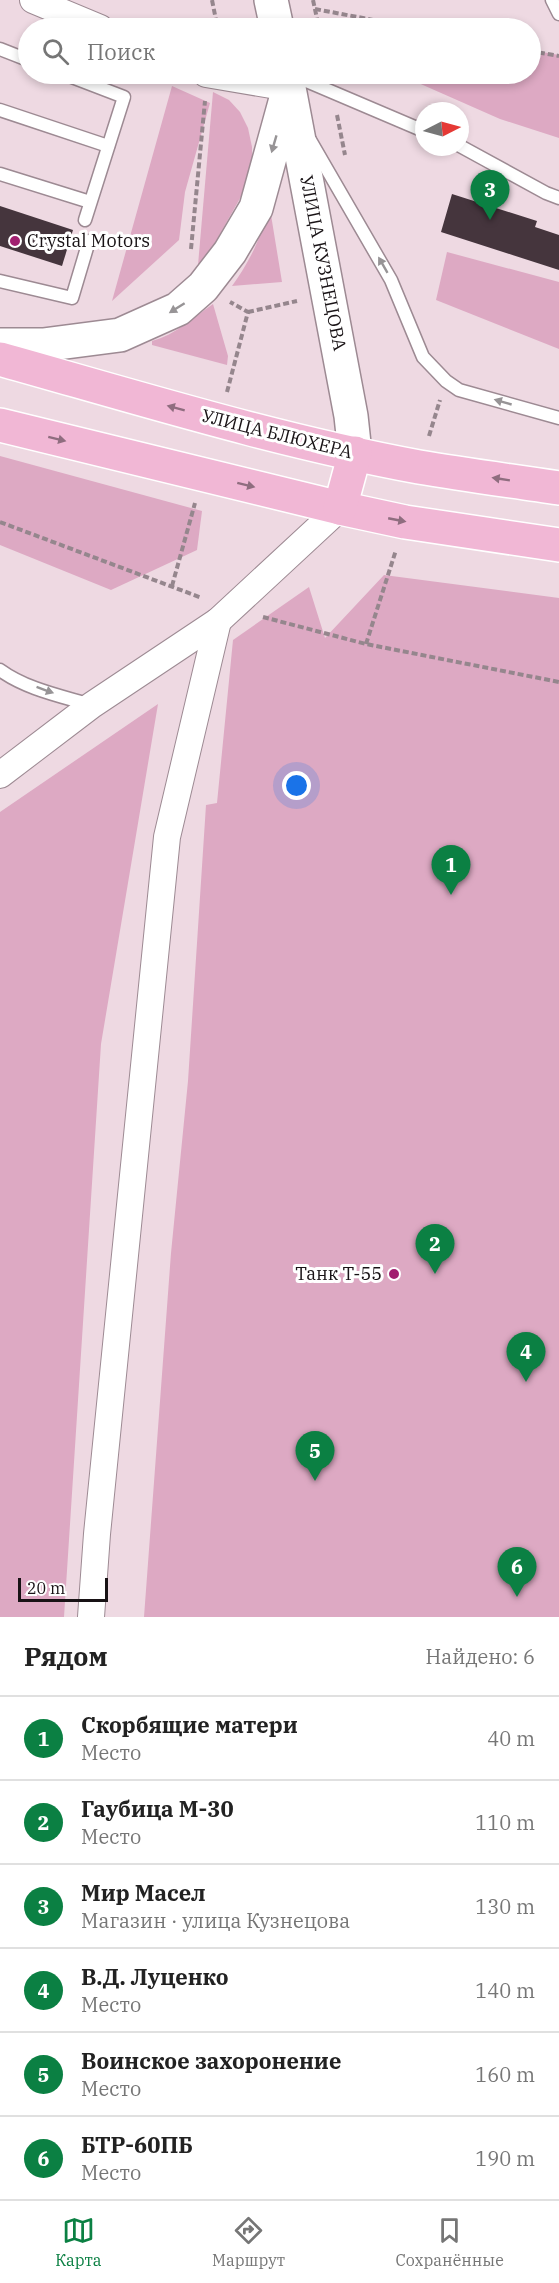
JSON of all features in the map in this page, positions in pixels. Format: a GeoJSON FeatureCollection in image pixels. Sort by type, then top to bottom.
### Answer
{"type":"FeatureCollection","features":[{"type":"Feature","properties":{"kind":"main road","name":"УЛИЦА БЛЮХЕРА"},"geometry":{"type":"LineString","coordinates":[[0,359],[219,420],[355,453],[420,467],[559,488]]}},
{"type":"Feature","properties":{"kind":"main road"},"geometry":{"type":"LineString","coordinates":[[0,425],[405,522],[559,545]]}},
{"type":"Feature","properties":{"kind":"main road"},"geometry":{"type":"LineString","coordinates":[[340,508],[355,453]]}},
{"type":"Feature","properties":{"kind":"street"},"geometry":{"type":"LineString","coordinates":[[33,0],[76,18]]}},
{"type":"Feature","properties":{"kind":"street"},"geometry":{"type":"LineString","coordinates":[[271,0],[275,18]]}},
{"type":"Feature","properties":{"kind":"street"},"geometry":{"type":"LineString","coordinates":[[0,345],[43,345],[120,335],[178,309],[203,287],[230,252],[256,208],[290,87],[271,84]]}},
{"type":"Feature","properties":{"kind":"street","name":"УЛИЦА КУЗНЕЦОВА"},"geometry":{"type":"LineString","coordinates":[[290,87],[343,372],[355,453]]}},
{"type":"Feature","properties":{"kind":"street"},"geometry":{"type":"LineString","coordinates":[[0,775],[92,705],[225,615],[340,508]]}},
{"type":"Feature","properties":{"kind":"street"},"geometry":{"type":"LineString","coordinates":[[90,1617],[101,1486],[168,837],[225,615]]}},
{"type":"Feature","properties":{"kind":"lane"},"geometry":{"type":"LineString","coordinates":[[552,0],[559,14]]}},
{"type":"Feature","properties":{"kind":"lane"},"geometry":{"type":"LineString","coordinates":[[0,49],[18,56]]}},
{"type":"Feature","properties":{"kind":"lane"},"geometry":{"type":"LineString","coordinates":[[85,220],[124,97],[90,84]]}},
{"type":"Feature","properties":{"kind":"lane"},"geometry":{"type":"LineString","coordinates":[[290,87],[415,128]]}},
{"type":"Feature","properties":{"kind":"lane"},"geometry":{"type":"LineString","coordinates":[[290,87],[391,280],[423,357],[446,381],[459,390],[559,418]]}},
{"type":"Feature","properties":{"kind":"lane"},"geometry":{"type":"LineString","coordinates":[[0,111],[108,146]]}},
{"type":"Feature","properties":{"kind":"lane"},"geometry":{"type":"LineString","coordinates":[[469,151],[546,194],[559,198]]}},
{"type":"Feature","properties":{"kind":"lane"},"geometry":{"type":"LineString","coordinates":[[0,174],[90,202]]}},
{"type":"Feature","properties":{"kind":"lane"},"geometry":{"type":"LineString","coordinates":[[0,281],[72,298],[89,241]]}},
{"type":"Feature","properties":{"kind":"lane"},"geometry":{"type":"LineString","coordinates":[[0,670],[9,677],[92,705]]}},
{"type":"Feature","properties":{"kind":"path"},"geometry":{"type":"LineString","coordinates":[[212,0],[216,18]]}},
{"type":"Feature","properties":{"kind":"path"},"geometry":{"type":"LineString","coordinates":[[313,0],[317,18]]}},
{"type":"Feature","properties":{"kind":"path"},"geometry":{"type":"LineString","coordinates":[[315,9],[363,18]]}},
{"type":"Feature","properties":{"kind":"path"},"geometry":{"type":"LineString","coordinates":[[541,53],[559,56]]}},
{"type":"Feature","properties":{"kind":"path"},"geometry":{"type":"LineString","coordinates":[[206,84],[189,270],[203,287],[248,312],[219,420]]}},
{"type":"Feature","properties":{"kind":"path"},"geometry":{"type":"LineString","coordinates":[[172,586],[202,475]]}},
{"type":"Feature","properties":{"kind":"path"},"geometry":{"type":"LineString","coordinates":[[0,522],[172,586],[225,615],[559,682]]}},
{"type":"Feature","properties":{"kind":"shaded area"},"geometry":{"type":"Polygon","coordinates":[[[541,52],[559,55],[559,138],[500,119],[469,105],[469,102],[461,102],[421,84],[541,84],[541,52]]]}},
{"type":"Feature","properties":{"kind":"shaded area"},"geometry":{"type":"Polygon","coordinates":[[[172,86],[210,103],[185,192],[179,240],[112,301],[172,86]]]}},
{"type":"Feature","properties":{"kind":"shaded area"},"geometry":{"type":"Polygon","coordinates":[[[213,92],[229,100],[240,112],[248,128],[252,147],[252,165],[248,184],[206,259],[198,265],[213,92]]]}},
{"type":"Feature","properties":{"kind":"shaded area"},"geometry":{"type":"Polygon","coordinates":[[[267,215],[271,215],[282,282],[232,286],[252,252],[267,215]]]}},
{"type":"Feature","properties":{"kind":"shaded area"},"geometry":{"type":"Polygon","coordinates":[[[447,252],[559,282],[559,349],[436,300],[447,252]]]}},
{"type":"Feature","properties":{"kind":"shaded area"},"geometry":{"type":"Polygon","coordinates":[[[213,304],[228,356],[227,365],[152,345],[152,341],[176,330],[213,304]]]}},
{"type":"Feature","properties":{"kind":"shaded area"},"geometry":{"type":"Polygon","coordinates":[[[0,456],[202,511],[197,550],[111,590],[0,545],[0,456]]]}},
{"type":"Feature","properties":{"kind":"shaded area"},"geometry":{"type":"Polygon","coordinates":[[[384,575],[559,598],[559,1617],[144,1617],[171,1253],[188,1081],[206,805],[217,803],[233,640],[309,587],[325,638],[384,575]]]}},
{"type":"Feature","properties":{"kind":"shaded area"},"geometry":{"type":"Polygon","coordinates":[[[158,704],[101,1044],[64,1617],[0,1617],[0,812],[158,704]]]}},
{"type":"Feature","properties":{"kind":"building"},"geometry":{"type":"Polygon","coordinates":[[[452,194],[537,221],[535,227],[559,235],[559,270],[441,232],[452,194]]]}},
{"type":"Feature","properties":{"kind":"building"},"geometry":{"type":"Polygon","coordinates":[[[0,206],[73,230],[62,266],[0,246],[0,206]]]}},
{"type":"Feature","properties":{"kind":"place","name":"Мир Масел"},"geometry":{"type":"Point","coordinates":[490,220]}},
{"type":"Feature","properties":{"kind":"place","name":"Crystal Motors"},"geometry":{"type":"Point","coordinates":[15,241]}},
{"type":"Feature","properties":{"kind":"place","name":"Скорбящие матери"},"geometry":{"type":"Point","coordinates":[451,895]}},
{"type":"Feature","properties":{"kind":"place","name":"Танк Т-55"},"geometry":{"type":"Point","coordinates":[394,1274]}},
{"type":"Feature","properties":{"kind":"place","name":"Гаубица М-30"},"geometry":{"type":"Point","coordinates":[435,1274]}},
{"type":"Feature","properties":{"kind":"place","name":"В.Д. Луценко"},"geometry":{"type":"Point","coordinates":[526,1382]}},
{"type":"Feature","properties":{"kind":"place","name":"Воинское захоронение"},"geometry":{"type":"Point","coordinates":[315,1481]}},
{"type":"Feature","properties":{"kind":"place","name":"БТР-60ПБ"},"geometry":{"type":"Point","coordinates":[517,1597]}}]}
